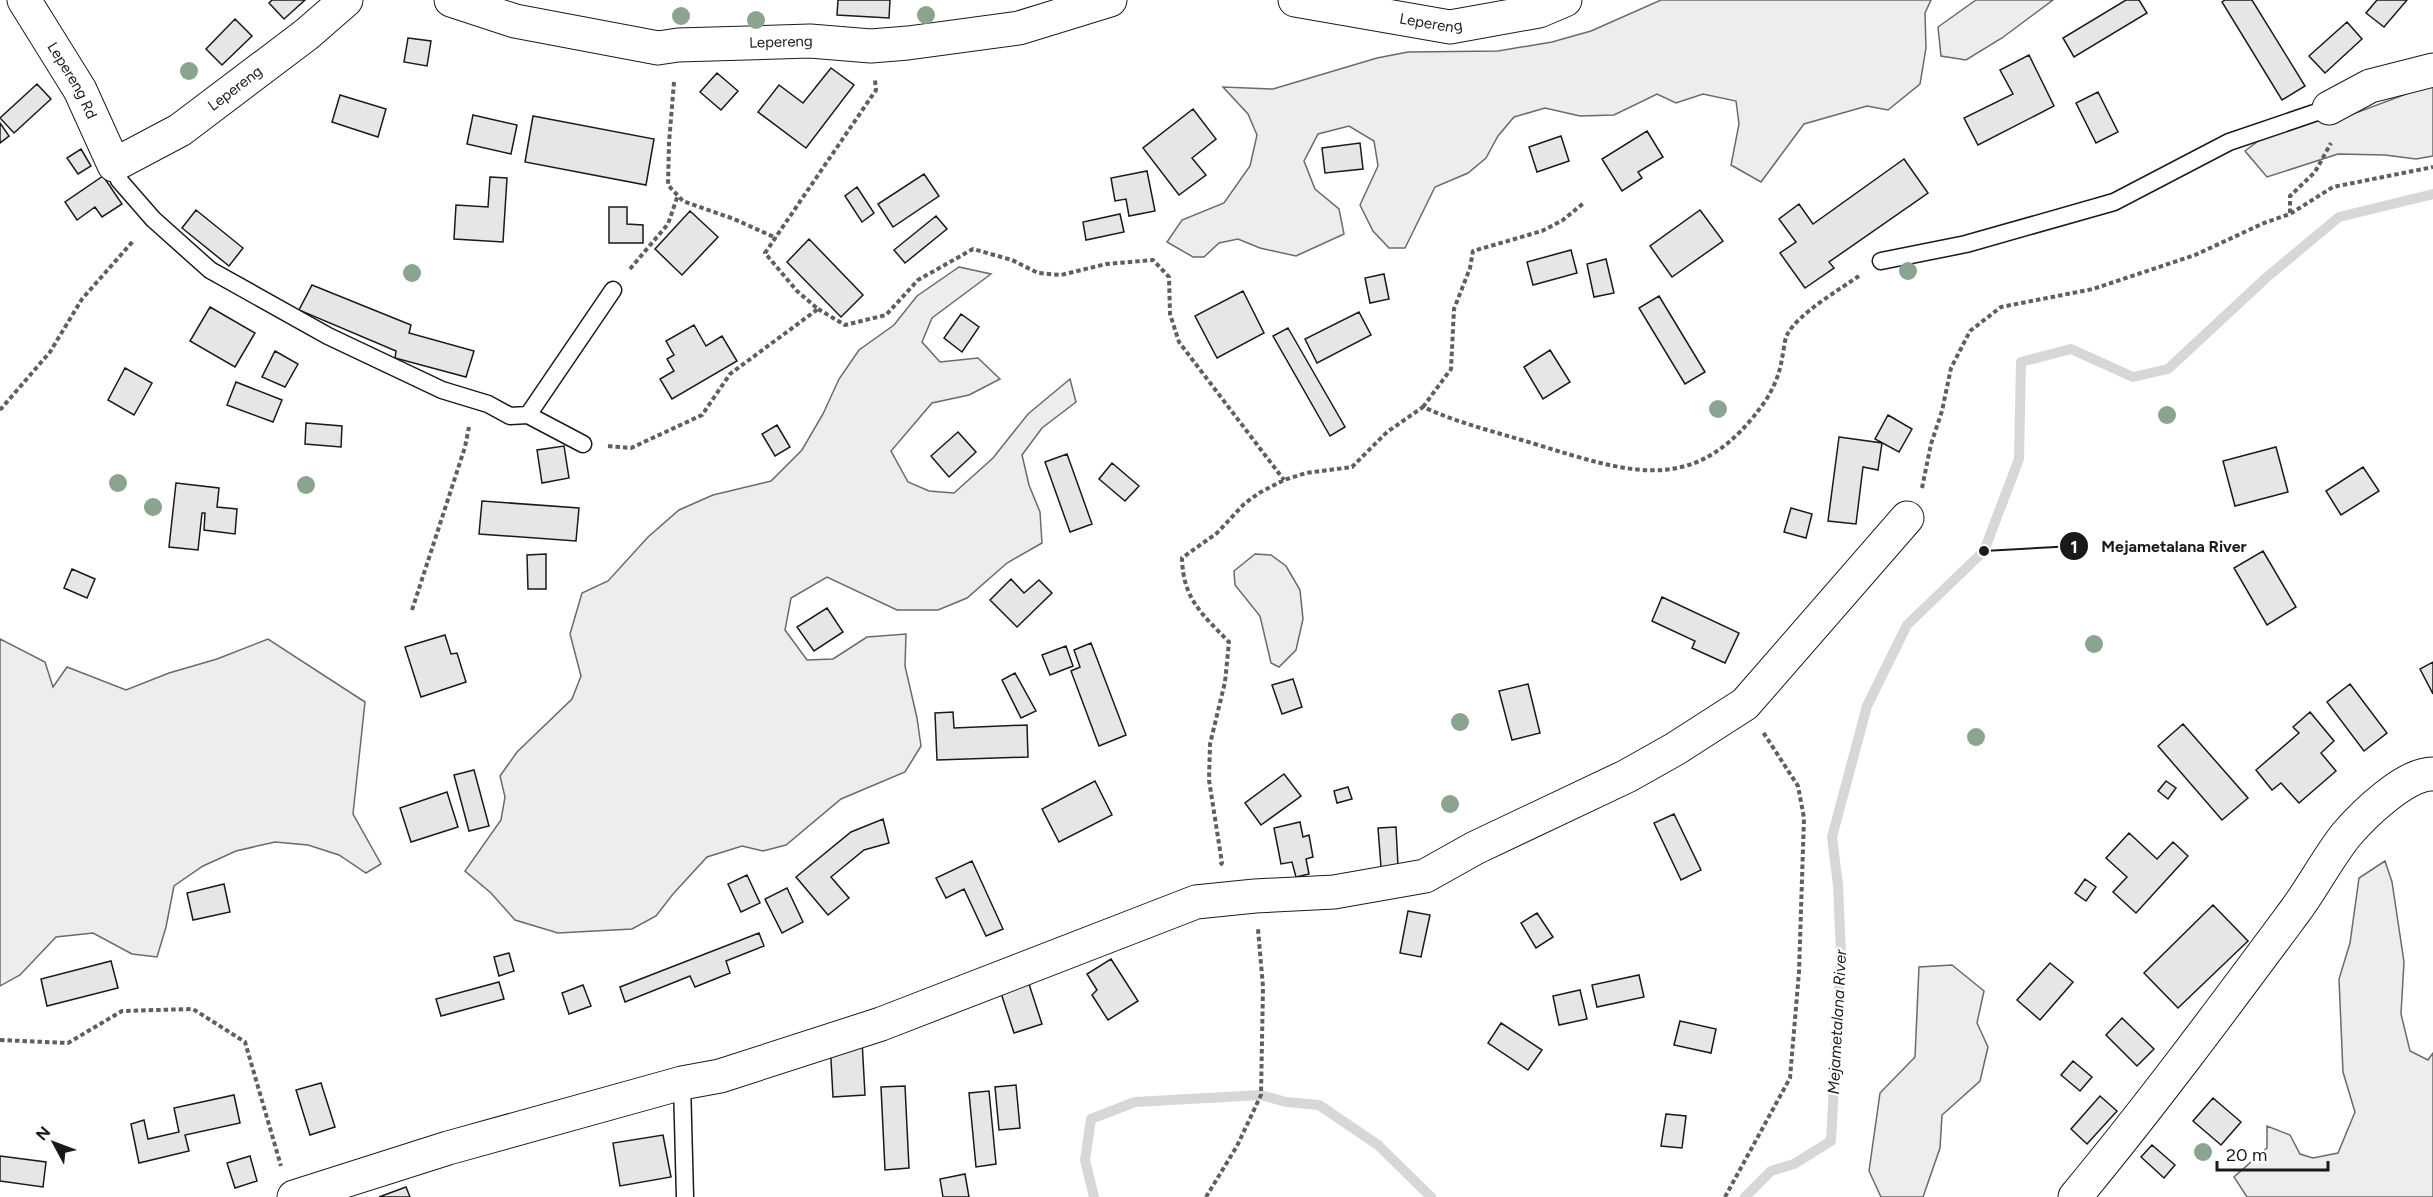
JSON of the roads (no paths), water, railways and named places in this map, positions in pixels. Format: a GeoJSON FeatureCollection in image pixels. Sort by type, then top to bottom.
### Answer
{"type":"FeatureCollection","features":[{"type":"Feature","properties":{"kind":"street","name":"Lepereng Rd"},"geometry":{"type":"LineString","coordinates":[[24,0],[80,90],[114,165]]}},
{"type":"Feature","properties":{"kind":"street","name":"Lepereng"},"geometry":{"type":"LineString","coordinates":[[114,165],[180,130],[307,34],[346,0]]}},
{"type":"Feature","properties":{"kind":"street","name":"Lepereng"},"geometry":{"type":"LineString","coordinates":[[451,0],[515,21],[658,48],[678,45],[810,41],[872,46],[1020,28],[1110,0]]}},
{"type":"Feature","properties":{"kind":"street","name":"Lepereng"},"geometry":{"type":"LineString","coordinates":[[1295,0],[1450,27],[1539,11],[1565,0]]}},
{"type":"Feature","properties":{"kind":"street"},"geometry":{"type":"LineString","coordinates":[[2329,108],[2370,87],[2433,70]]}},
{"type":"Feature","properties":{"kind":"street"},"geometry":{"type":"LineString","coordinates":[[288,1186],[448,1148],[682,1083],[720,1076],[880,1024],[1196,902],[1334,892],[1425,876],[1475,848],[1627,776],[1675,749],[1745,704],[1907,518]]}},
{"type":"Feature","properties":{"kind":"street"},"geometry":{"type":"LineString","coordinates":[[2075,1197],[2163,1089],[2302,903],[2346,835],[2386,795],[2423,774],[2433,774]]}},
{"type":"Feature","properties":{"kind":"lane"},"geometry":{"type":"LineString","coordinates":[[1881,261],[1966,244],[2114,202],[2229,142],[2329,108]]}},
{"type":"Feature","properties":{"kind":"lane"},"geometry":{"type":"LineString","coordinates":[[114,165],[118,180],[153,219],[210,270],[328,336],[442,390],[488,404],[510,416],[528,415],[584,444]]}},
{"type":"Feature","properties":{"kind":"lane"},"geometry":{"type":"LineString","coordinates":[[528,415],[613,290]]}},
{"type":"Feature","properties":{"kind":"lane"},"geometry":{"type":"LineString","coordinates":[[682,1083],[685,1197]]}},
{"type":"Feature","properties":{"kind":"waterway","name":"Mejametalana River"},"geometry":{"type":"LineString","coordinates":[[1745,1197],[1771,1171],[1794,1164],[1831,1141],[1841,954],[1838,885],[1832,837],[1867,706],[1907,625],[1984,551],[2019,459],[2021,362],[2071,349],[2133,377],[2168,369],[2267,277],[2339,217],[2433,194]]}},
{"type":"Feature","properties":{"kind":"waterway","name":"Mejametalana River"},"geometry":{"type":"LineString","coordinates":[[1094,1197],[1085,1160],[1091,1119],[1135,1102],[1261,1095],[1286,1102],[1319,1105],[1378,1145],[1431,1197]]}},
{"type":"Feature","properties":{"kind":"place","name":"Mejametalana River"},"geometry":{"type":"Point","coordinates":[1984,551]}}]}
